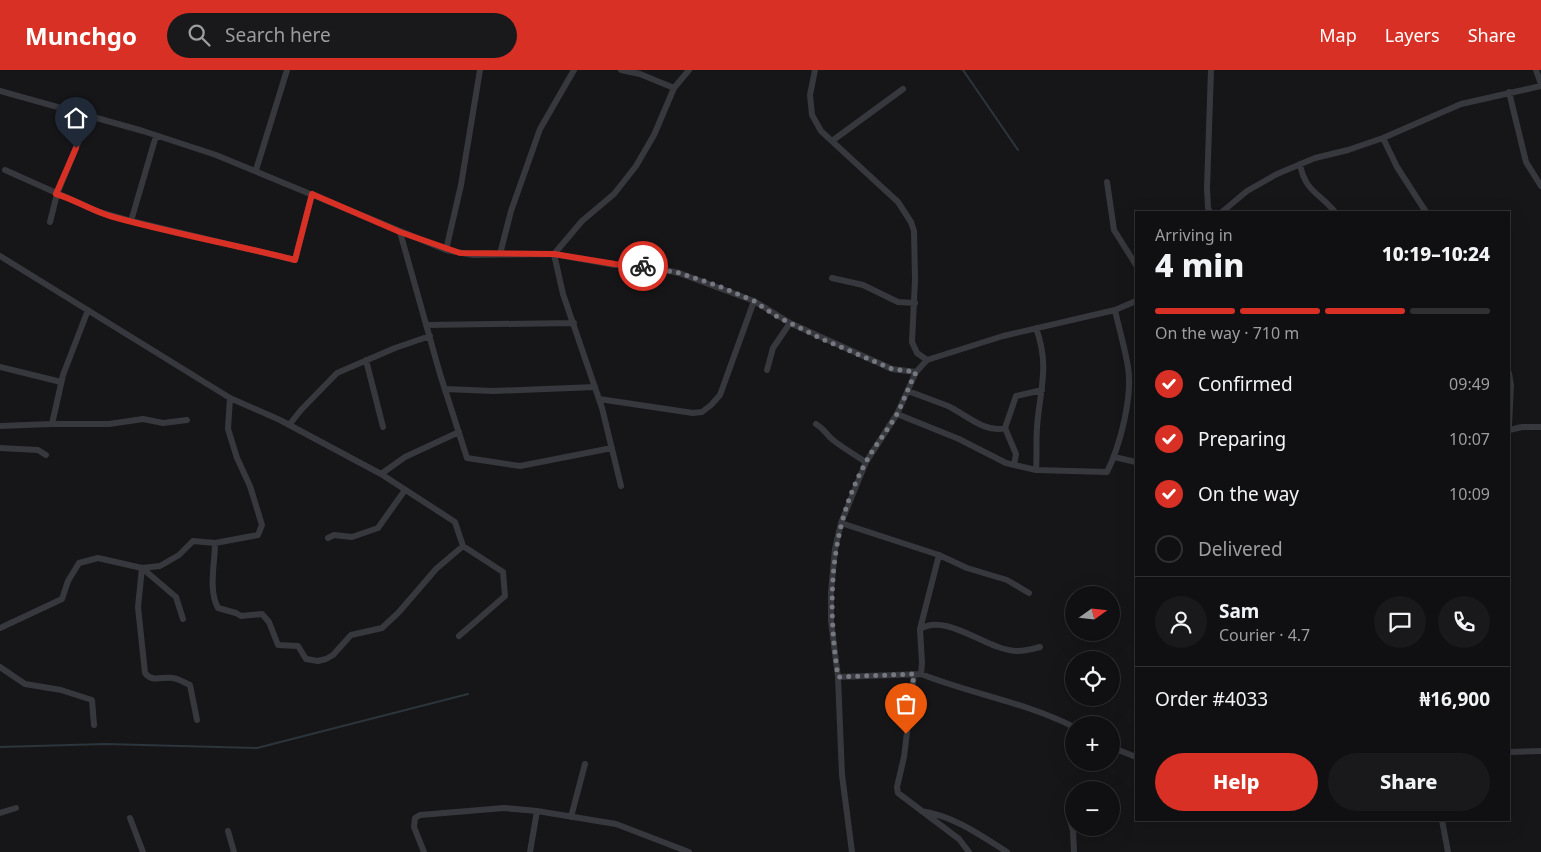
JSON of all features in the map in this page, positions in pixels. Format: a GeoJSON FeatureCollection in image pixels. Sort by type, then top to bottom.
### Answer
{"type":"FeatureCollection","features":[{"type":"Feature","properties":{"kind":"street"},"geometry":{"type":"LineString","coordinates":[[256,170],[287,70]]}},
{"type":"Feature","properties":{"kind":"street"},"geometry":{"type":"LineString","coordinates":[[446,250],[461,185],[480,70]]}},
{"type":"Feature","properties":{"kind":"street"},"geometry":{"type":"LineString","coordinates":[[500,254],[511,211],[540,128],[574,70]]}},
{"type":"Feature","properties":{"kind":"street"},"geometry":{"type":"LineString","coordinates":[[621,70],[640,74],[674,88]]}},
{"type":"Feature","properties":{"kind":"street"},"geometry":{"type":"LineString","coordinates":[[554,254],[582,221],[614,194],[636,166],[654,135],[674,88],[689,70]]}},
{"type":"Feature","properties":{"kind":"street"},"geometry":{"type":"LineString","coordinates":[[815,70],[810,95],[812,116],[821,131],[898,202],[911,222],[914,231],[915,303],[912,342],[917,354],[928,360]]}},
{"type":"Feature","properties":{"kind":"street"},"geometry":{"type":"LineString","coordinates":[[1210,211],[1207,188],[1211,70]]}},
{"type":"Feature","properties":{"kind":"street"},"geometry":{"type":"LineString","coordinates":[[1223,211],[1247,191],[1300,164],[1383,138],[1461,104],[1541,85],[1536,70]]}},
{"type":"Feature","properties":{"kind":"street"},"geometry":{"type":"LineString","coordinates":[[832,141],[903,89]]}},
{"type":"Feature","properties":{"kind":"street"},"geometry":{"type":"LineString","coordinates":[[0,91],[156,136],[256,170],[446,250],[473,254],[554,254],[679,273],[754,301],[790,324],[892,369],[916,372]]}},
{"type":"Feature","properties":{"kind":"street"},"geometry":{"type":"LineString","coordinates":[[1510,92],[1526,162],[1541,186]]}},
{"type":"Feature","properties":{"kind":"street"},"geometry":{"type":"LineString","coordinates":[[50,222],[56,194],[89,116]]}},
{"type":"Feature","properties":{"kind":"street"},"geometry":{"type":"LineString","coordinates":[[131,221],[156,136]]}},
{"type":"Feature","properties":{"kind":"street"},"geometry":{"type":"LineString","coordinates":[[1383,138],[1397,167],[1425,211]]}},
{"type":"Feature","properties":{"kind":"street"},"geometry":{"type":"LineString","coordinates":[[1300,164],[1303,178],[1321,201],[1334,211]]}},
{"type":"Feature","properties":{"kind":"street"},"geometry":{"type":"LineString","coordinates":[[5,170],[98,212],[295,260],[312,194]]}},
{"type":"Feature","properties":{"kind":"street"},"geometry":{"type":"LineString","coordinates":[[1107,182],[1114,230],[1135,263]]}},
{"type":"Feature","properties":{"kind":"street"},"geometry":{"type":"LineString","coordinates":[[400,232],[426,325],[467,458],[520,466],[612,448]]}},
{"type":"Feature","properties":{"kind":"street"},"geometry":{"type":"LineString","coordinates":[[554,254],[563,294],[599,400],[621,486]]}},
{"type":"Feature","properties":{"kind":"street"},"geometry":{"type":"LineString","coordinates":[[0,256],[230,398],[290,425],[381,474],[455,522],[463,546],[503,572],[505,596],[459,636]]}},
{"type":"Feature","properties":{"kind":"street"},"geometry":{"type":"LineString","coordinates":[[832,278],[863,285],[898,302],[915,303]]}},
{"type":"Feature","properties":{"kind":"street"},"geometry":{"type":"LineString","coordinates":[[599,400],[693,413],[702,412],[720,394],[754,301]]}},
{"type":"Feature","properties":{"kind":"street"},"geometry":{"type":"LineString","coordinates":[[852,852],[842,775],[838,677],[831,621],[831,592],[835,550],[841,523],[866,462],[897,414],[916,372],[928,360],[1003,336],[1115,310],[1135,301]]}},
{"type":"Feature","properties":{"kind":"street"},"geometry":{"type":"LineString","coordinates":[[52,424],[61,382],[73,344],[88,310]]}},
{"type":"Feature","properties":{"kind":"street"},"geometry":{"type":"LineString","coordinates":[[897,414],[959,439],[1014,465],[1036,470],[1107,472],[1114,457],[1126,410],[1129,369],[1115,310]]}},
{"type":"Feature","properties":{"kind":"street"},"geometry":{"type":"LineString","coordinates":[[426,325],[574,323]]}},
{"type":"Feature","properties":{"kind":"street"},"geometry":{"type":"LineString","coordinates":[[766,370],[773,348],[790,324]]}},
{"type":"Feature","properties":{"kind":"street"},"geometry":{"type":"LineString","coordinates":[[1036,328],[1043,349],[1036,470]]}},
{"type":"Feature","properties":{"kind":"street"},"geometry":{"type":"LineString","coordinates":[[290,425],[301,410],[336,373],[430,336]]}},
{"type":"Feature","properties":{"kind":"street"},"geometry":{"type":"LineString","coordinates":[[366,360],[383,427]]}},
{"type":"Feature","properties":{"kind":"street"},"geometry":{"type":"LineString","coordinates":[[0,367],[61,382]]}},
{"type":"Feature","properties":{"kind":"street"},"geometry":{"type":"LineString","coordinates":[[1510,378],[1510,405]]}},
{"type":"Feature","properties":{"kind":"street"},"geometry":{"type":"LineString","coordinates":[[445,389],[492,391],[595,387]]}},
{"type":"Feature","properties":{"kind":"street"},"geometry":{"type":"LineString","coordinates":[[1014,465],[1016,454],[1005,428],[1016,396],[1042,390]]}},
{"type":"Feature","properties":{"kind":"street"},"geometry":{"type":"LineString","coordinates":[[908,391],[950,407],[978,423],[999,430],[1005,428]]}},
{"type":"Feature","properties":{"kind":"street"},"geometry":{"type":"LineString","coordinates":[[0,628],[62,599],[68,581],[79,562],[98,558],[142,568],[160,566],[179,554],[193,541],[215,543],[258,535],[262,524],[228,429],[230,398]]}},
{"type":"Feature","properties":{"kind":"street"},"geometry":{"type":"LineString","coordinates":[[0,426],[109,424],[143,419],[163,423],[187,420]]}},
{"type":"Feature","properties":{"kind":"street"},"geometry":{"type":"LineString","coordinates":[[816,424],[828,431],[830,438],[866,462]]}},
{"type":"Feature","properties":{"kind":"street"},"geometry":{"type":"LineString","coordinates":[[1510,430],[1522,427],[1541,427]]}},
{"type":"Feature","properties":{"kind":"street"},"geometry":{"type":"LineString","coordinates":[[381,474],[405,457],[459,432]]}},
{"type":"Feature","properties":{"kind":"street"},"geometry":{"type":"LineString","coordinates":[[0,448],[38,450],[46,455]]}},
{"type":"Feature","properties":{"kind":"street"},"geometry":{"type":"LineString","coordinates":[[1114,457],[1135,462]]}},
{"type":"Feature","properties":{"kind":"street"},"geometry":{"type":"LineString","coordinates":[[328,538],[334,535],[352,537],[378,528],[405,490]]}},
{"type":"Feature","properties":{"kind":"street"},"geometry":{"type":"LineString","coordinates":[[841,523],[939,555],[967,568],[1006,580],[1030,593]]}},
{"type":"Feature","properties":{"kind":"street"},"geometry":{"type":"LineString","coordinates":[[215,543],[212,589],[213,599],[218,608],[236,612],[241,616],[262,614],[269,622],[278,645],[298,646],[306,659],[318,661],[333,656],[352,635],[382,628],[399,612],[436,569],[463,546]]}},
{"type":"Feature","properties":{"kind":"street"},"geometry":{"type":"LineString","coordinates":[[939,555],[920,629],[922,663],[917,674],[904,757],[897,787],[902,798],[959,839],[969,852]]}},
{"type":"Feature","properties":{"kind":"street"},"geometry":{"type":"LineString","coordinates":[[142,568],[176,597],[183,619]]}},
{"type":"Feature","properties":{"kind":"street"},"geometry":{"type":"LineString","coordinates":[[142,568],[138,607],[145,673],[148,677],[155,679],[173,678],[190,685],[197,720]]}},
{"type":"Feature","properties":{"kind":"street"},"geometry":{"type":"LineString","coordinates":[[920,629],[934,624],[943,626],[1016,651],[1040,647]]}},
{"type":"Feature","properties":{"kind":"street"},"geometry":{"type":"LineString","coordinates":[[0,667],[25,684],[61,690],[92,700],[94,724]]}},
{"type":"Feature","properties":{"kind":"street"},"geometry":{"type":"LineString","coordinates":[[838,677],[917,674],[950,686],[1047,714],[1065,723]]}},
{"type":"Feature","properties":{"kind":"street"},"geometry":{"type":"LineString","coordinates":[[1120,751],[1135,757]]}},
{"type":"Feature","properties":{"kind":"street"},"geometry":{"type":"LineString","coordinates":[[1510,752],[1541,751]]}},
{"type":"Feature","properties":{"kind":"street"},"geometry":{"type":"LineString","coordinates":[[571,816],[585,764]]}},
{"type":"Feature","properties":{"kind":"street"},"geometry":{"type":"LineString","coordinates":[[0,814],[16,808]]}},
{"type":"Feature","properties":{"kind":"street"},"geometry":{"type":"LineString","coordinates":[[424,852],[414,827],[415,818],[420,815],[504,808],[537,811],[616,824],[689,852]]}},
{"type":"Feature","properties":{"kind":"street"},"geometry":{"type":"LineString","coordinates":[[919,810],[944,816],[961,823],[1007,852]]}},
{"type":"Feature","properties":{"kind":"street"},"geometry":{"type":"LineString","coordinates":[[530,852],[537,811]]}},
{"type":"Feature","properties":{"kind":"street"},"geometry":{"type":"LineString","coordinates":[[130,818],[143,852]]}},
{"type":"Feature","properties":{"kind":"street"},"geometry":{"type":"LineString","coordinates":[[1442,821],[1448,852]]}},
{"type":"Feature","properties":{"kind":"street"},"geometry":{"type":"LineString","coordinates":[[228,831],[234,852]]}},
{"type":"Feature","properties":{"kind":"street"},"geometry":{"type":"LineString","coordinates":[[1073,836],[1074,852]]}},
{"type":"Feature","properties":{"kind":"waterway"},"geometry":{"type":"LineString","coordinates":[[963,70],[1018,150]]}},
{"type":"Feature","properties":{"kind":"waterway"},"geometry":{"type":"LineString","coordinates":[[0,747],[105,744],[257,748],[468,694]]}},
{"type":"Feature","properties":{"kind":"way so far"},"geometry":{"type":"LineString","coordinates":[[643,266],[679,273],[716,285],[754,301],[761,308],[822,339],[892,369],[916,372],[897,414],[866,462],[841,523],[835,550],[831,592],[831,621],[838,677],[914,674],[906,734]]}},
{"type":"Feature","properties":{"kind":"route"},"geometry":{"type":"LineString","coordinates":[[76,148],[56,194],[117,218],[190,236],[241,245],[295,260],[312,194],[446,250],[473,254],[554,254],[615,264],[643,266]]}}]}
